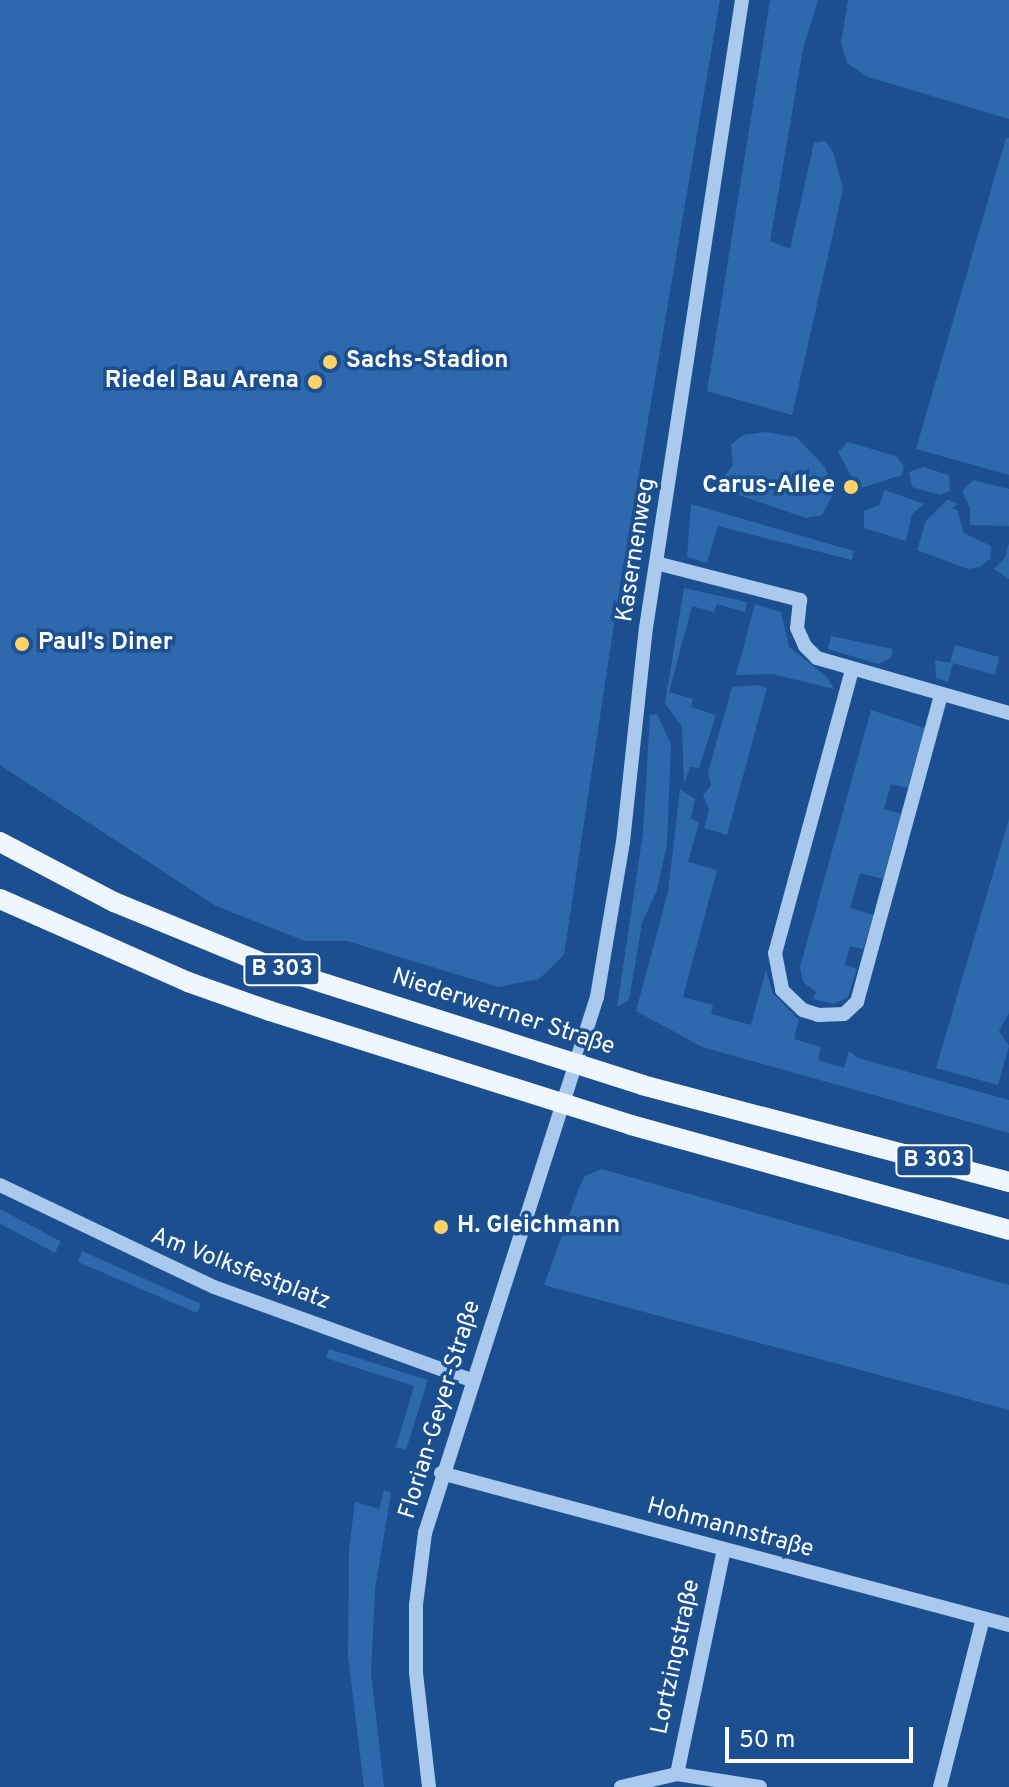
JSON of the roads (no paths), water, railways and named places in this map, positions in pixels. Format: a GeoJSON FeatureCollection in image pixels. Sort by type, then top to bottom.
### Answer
{"type":"FeatureCollection","features":[{"type":"Feature","properties":{"kind":"main road","name":"Niederwerrner Straße"},"geometry":{"type":"LineString","coordinates":[[0,842],[114,902],[270,966],[642,1085],[1009,1182]]}},
{"type":"Feature","properties":{"kind":"main road","name":"B 303"},"geometry":{"type":"LineString","coordinates":[[0,899],[188,982],[565,1103],[1009,1230]]}},
{"type":"Feature","properties":{"kind":"street","name":"Kasernenweg"},"geometry":{"type":"LineString","coordinates":[[565,1103],[597,997],[613,913],[656,563],[742,0]]}},
{"type":"Feature","properties":{"kind":"street"},"geometry":{"type":"LineString","coordinates":[[656,563],[800,600],[797,628],[805,646],[817,658],[1009,713]]}},
{"type":"Feature","properties":{"kind":"street"},"geometry":{"type":"LineString","coordinates":[[852,670],[775,953],[782,990],[803,1010],[818,1015],[844,1014],[857,1002],[941,695]]}},
{"type":"Feature","properties":{"kind":"street","name":"Florian-Geyer-Straße"},"geometry":{"type":"LineString","coordinates":[[429,1787],[416,1673],[416,1605],[425,1533],[471,1380],[565,1103]]}},
{"type":"Feature","properties":{"kind":"street","name":"Am Volksfestplatz"},"geometry":{"type":"LineString","coordinates":[[0,1185],[214,1287],[471,1380]]}},
{"type":"Feature","properties":{"kind":"street","name":"Hohmannstraße"},"geometry":{"type":"LineString","coordinates":[[441,1473],[1009,1625]]}},
{"type":"Feature","properties":{"kind":"street","name":"Lortzingstraße"},"geometry":{"type":"LineString","coordinates":[[677,1774],[724,1550]]}},
{"type":"Feature","properties":{"kind":"street"},"geometry":{"type":"LineString","coordinates":[[940,1787],[983,1618]]}},
{"type":"Feature","properties":{"kind":"street"},"geometry":{"type":"LineString","coordinates":[[677,1774],[688,1787]]}},
{"type":"Feature","properties":{"kind":"street"},"geometry":{"type":"LineString","coordinates":[[621,1787],[677,1774],[760,1787]]}},
{"type":"Feature","properties":{"kind":"place","name":"Sachs-Stadion"},"geometry":{"type":"Point","coordinates":[330,362]}},
{"type":"Feature","properties":{"kind":"place","name":"Riedel Bau Arena"},"geometry":{"type":"Point","coordinates":[315,382]}},
{"type":"Feature","properties":{"kind":"place","name":"Carus-Allee"},"geometry":{"type":"Point","coordinates":[851,487]}},
{"type":"Feature","properties":{"kind":"place","name":"Paul's Diner"},"geometry":{"type":"Point","coordinates":[22,644]}},
{"type":"Feature","properties":{"kind":"place","name":"H. Gleichmann"},"geometry":{"type":"Point","coordinates":[441,1227]}}]}
